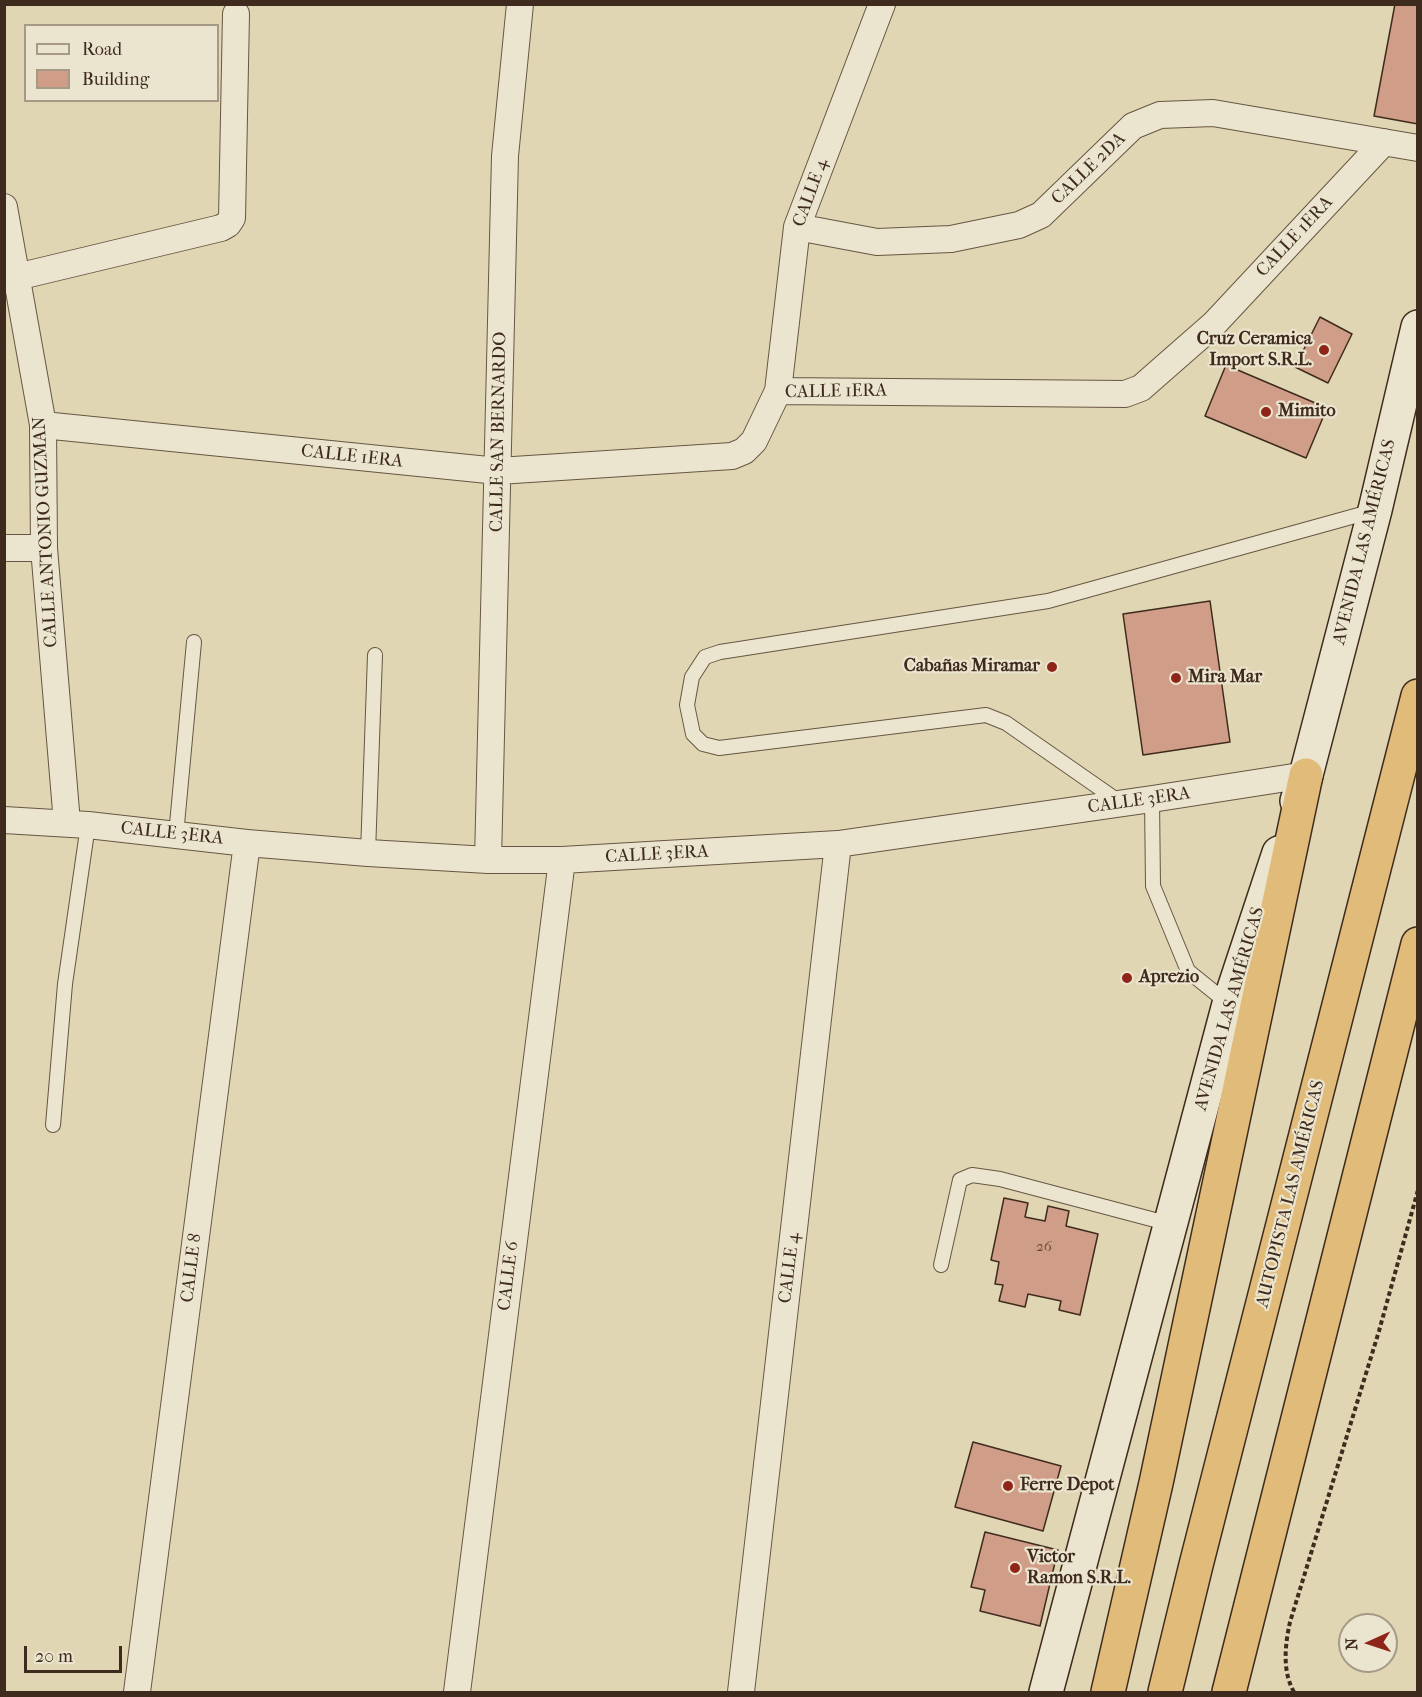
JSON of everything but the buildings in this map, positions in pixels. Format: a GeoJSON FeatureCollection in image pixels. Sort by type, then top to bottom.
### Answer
{"type":"FeatureCollection","features":[{"type":"Feature","properties":{"kind":"highway","name":"AUTOPISTA LAS AMÉRICAS"},"geometry":{"type":"LineString","coordinates":[[1165,1692],[1418,696]]}},
{"type":"Feature","properties":{"kind":"highway"},"geometry":{"type":"LineString","coordinates":[[1108,1692],[1156,1483],[1306,775]]}},
{"type":"Feature","properties":{"kind":"highway"},"geometry":{"type":"LineString","coordinates":[[1229,1692],[1418,944]]}},
{"type":"Feature","properties":{"kind":"main road","name":"AVENIDA LAS AMÉRICAS"},"geometry":{"type":"LineString","coordinates":[[1046,1692],[1229,1004],[1259,909],[1306,775],[1375,510],[1418,327]]}},
{"type":"Feature","properties":{"kind":"street","name":"CALLE SAN BERNARDO"},"geometry":{"type":"LineString","coordinates":[[488,860],[505,156],[520,4]]}},
{"type":"Feature","properties":{"kind":"street","name":"CALLE 4"},"geometry":{"type":"LineString","coordinates":[[778,391],[797,227],[882,4]]}},
{"type":"Feature","properties":{"kind":"street"},"geometry":{"type":"LineString","coordinates":[[11,279],[221,228],[228,224],[232,218],[236,15]]}},
{"type":"Feature","properties":{"kind":"street","name":"CALLE 2DA"},"geometry":{"type":"LineString","coordinates":[[797,227],[877,242],[951,239],[1019,225],[1041,215],[1133,126],[1160,115],[1213,113],[1418,148]]}},
{"type":"Feature","properties":{"kind":"street","name":"CALLE 1ERA"},"geometry":{"type":"LineString","coordinates":[[43,425],[498,471],[732,456],[744,451],[754,441],[778,391],[1125,394],[1141,388],[1214,324],[1384,142]]}},
{"type":"Feature","properties":{"kind":"street","name":"CALLE ANTONIO GUZMAN"},"geometry":{"type":"LineString","coordinates":[[4,207],[11,279],[43,425],[44,548],[77,824]]}},
{"type":"Feature","properties":{"kind":"street"},"geometry":{"type":"LineString","coordinates":[[4,548],[44,548]]}},
{"type":"Feature","properties":{"kind":"street","name":"CALLE 3ERA"},"geometry":{"type":"LineString","coordinates":[[4,820],[77,824],[247,843],[368,853],[488,860],[562,860],[838,844],[1122,804],[1306,775]]}},
{"type":"Feature","properties":{"kind":"street","name":"CALLE 8"},"geometry":{"type":"LineString","coordinates":[[137,1692],[247,843]]}},
{"type":"Feature","properties":{"kind":"street","name":"CALLE 4"},"geometry":{"type":"LineString","coordinates":[[741,1692],[838,844]]}},
{"type":"Feature","properties":{"kind":"street","name":"CALLE 6"},"geometry":{"type":"LineString","coordinates":[[457,1692],[562,860]]}},
{"type":"Feature","properties":{"kind":"lane"},"geometry":{"type":"LineString","coordinates":[[1122,804],[1006,723],[986,715],[719,748],[703,744],[693,734],[687,705],[692,677],[705,657],[720,652],[1048,601],[1375,510]]}},
{"type":"Feature","properties":{"kind":"lane"},"geometry":{"type":"LineString","coordinates":[[176,835],[194,642]]}},
{"type":"Feature","properties":{"kind":"lane"},"geometry":{"type":"LineString","coordinates":[[368,853],[375,655]]}},
{"type":"Feature","properties":{"kind":"lane"},"geometry":{"type":"LineString","coordinates":[[1152,799],[1154,886],[1188,971],[1229,1004]]}},
{"type":"Feature","properties":{"kind":"lane"},"geometry":{"type":"LineString","coordinates":[[54,1125],[77,824]]}},
{"type":"Feature","properties":{"kind":"lane"},"geometry":{"type":"LineString","coordinates":[[941,1265],[960,1180],[972,1175],[999,1179],[1170,1224]]}},
{"type":"Feature","properties":{"kind":"path"},"geometry":{"type":"LineString","coordinates":[[1294,1692],[1285,1661],[1290,1622],[1379,1330],[1418,1190]]}},
{"type":"Feature","properties":{"kind":"place","name":"Cruz Ceramica Import S.R.L."},"geometry":{"type":"Point","coordinates":[1324,350]}},
{"type":"Feature","properties":{"kind":"place","name":"Mimito"},"geometry":{"type":"Point","coordinates":[1266,412]}},
{"type":"Feature","properties":{"kind":"place","name":"Cabañas Miramar"},"geometry":{"type":"Point","coordinates":[1052,667]}},
{"type":"Feature","properties":{"kind":"place","name":"Mira Mar"},"geometry":{"type":"Point","coordinates":[1176,678]}},
{"type":"Feature","properties":{"kind":"place","name":"Aprezio"},"geometry":{"type":"Point","coordinates":[1127,978]}},
{"type":"Feature","properties":{"kind":"place","name":"Ferre Depot"},"geometry":{"type":"Point","coordinates":[1008,1486]}},
{"type":"Feature","properties":{"kind":"place","name":"Victor Ramon S.R.L."},"geometry":{"type":"Point","coordinates":[1015,1568]}}]}
